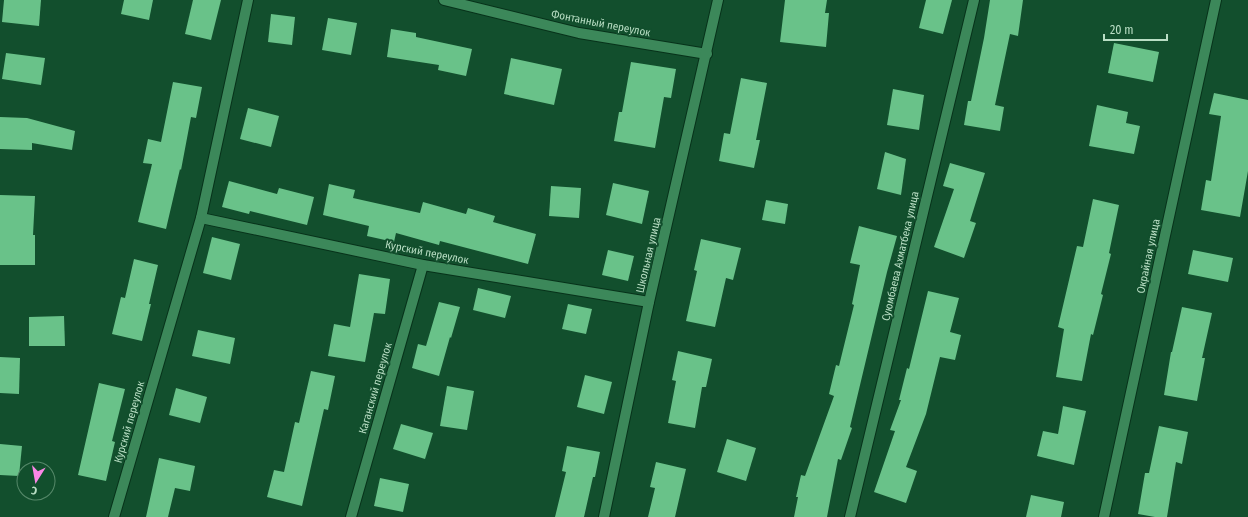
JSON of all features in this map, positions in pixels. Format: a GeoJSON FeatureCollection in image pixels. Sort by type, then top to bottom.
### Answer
{"type":"FeatureCollection","features":[{"type":"Feature","properties":{"kind":"street","name":"Курский переулок"},"geometry":{"type":"LineString","coordinates":[[114,517],[201,218],[248,0]]}},
{"type":"Feature","properties":{"kind":"street","name":"Фонтанный переулок"},"geometry":{"type":"LineString","coordinates":[[444,0],[579,33],[707,54]]}},
{"type":"Feature","properties":{"kind":"street","name":"Школьная улица"},"geometry":{"type":"LineString","coordinates":[[604,517],[650,302],[718,0]]}},
{"type":"Feature","properties":{"kind":"street","name":"Суюмбаева Ахматбека улица"},"geometry":{"type":"LineString","coordinates":[[850,517],[974,0]]}},
{"type":"Feature","properties":{"kind":"street","name":"Окрайная улица"},"geometry":{"type":"LineString","coordinates":[[1104,517],[1216,0]]}},
{"type":"Feature","properties":{"kind":"street","name":"Курский переулок"},"geometry":{"type":"LineString","coordinates":[[201,218],[423,265],[650,302]]}},
{"type":"Feature","properties":{"kind":"street","name":"Каганский переулок"},"geometry":{"type":"LineString","coordinates":[[350,517],[423,265]]}},
{"type":"Feature","properties":{"kind":"building"},"geometry":{"type":"Polygon","coordinates":[[[4,0],[41,0],[39,26],[2,22],[4,0]]]}},
{"type":"Feature","properties":{"kind":"building"},"geometry":{"type":"Polygon","coordinates":[[[124,0],[153,0],[149,20],[121,14],[124,0]]]}},
{"type":"Feature","properties":{"kind":"building"},"geometry":{"type":"Polygon","coordinates":[[[193,0],[221,0],[211,40],[185,34],[193,0]]]}},
{"type":"Feature","properties":{"kind":"building"},"geometry":{"type":"Polygon","coordinates":[[[785,0],[827,0],[825,13],[829,13],[826,47],[780,42],[785,0]]]}},
{"type":"Feature","properties":{"kind":"building"},"geometry":{"type":"Polygon","coordinates":[[[926,0],[952,0],[943,34],[919,28],[926,0]]]}},
{"type":"Feature","properties":{"kind":"building"},"geometry":{"type":"Polygon","coordinates":[[[990,0],[1023,0],[1018,36],[1010,34],[995,105],[1004,107],[1000,131],[964,125],[968,101],[971,101],[990,0]]]}},
{"type":"Feature","properties":{"kind":"building"},"geometry":{"type":"Polygon","coordinates":[[[271,14],[295,17],[292,45],[268,42],[271,14]]]}},
{"type":"Feature","properties":{"kind":"building"},"geometry":{"type":"Polygon","coordinates":[[[328,18],[357,23],[351,55],[322,50],[328,18]]]}},
{"type":"Feature","properties":{"kind":"building"},"geometry":{"type":"Polygon","coordinates":[[[391,29],[416,33],[416,37],[472,49],[466,76],[438,70],[439,65],[387,57],[391,29]]]}},
{"type":"Feature","properties":{"kind":"building"},"geometry":{"type":"Polygon","coordinates":[[[1114,43],[1159,52],[1153,82],[1108,73],[1114,43]]]}},
{"type":"Feature","properties":{"kind":"building"},"geometry":{"type":"Polygon","coordinates":[[[6,53],[45,58],[41,85],[2,79],[6,53]]]}},
{"type":"Feature","properties":{"kind":"building"},"geometry":{"type":"Polygon","coordinates":[[[511,58],[562,69],[554,105],[504,94],[511,58]]]}},
{"type":"Feature","properties":{"kind":"building"},"geometry":{"type":"Polygon","coordinates":[[[631,62],[676,69],[671,98],[664,97],[655,148],[614,141],[619,112],[622,112],[631,62]]]}},
{"type":"Feature","properties":{"kind":"building"},"geometry":{"type":"Polygon","coordinates":[[[741,78],[767,83],[756,140],[760,140],[754,168],[719,161],[724,133],[730,134],[741,78]]]}},
{"type":"Feature","properties":{"kind":"building"},"geometry":{"type":"Polygon","coordinates":[[[173,82],[202,87],[196,118],[191,117],[181,170],[180,169],[166,229],[138,222],[152,164],[143,163],[148,139],[161,142],[173,82]]]}},
{"type":"Feature","properties":{"kind":"building"},"geometry":{"type":"Polygon","coordinates":[[[893,89],[924,95],[919,130],[887,125],[893,89]]]}},
{"type":"Feature","properties":{"kind":"building"},"geometry":{"type":"Polygon","coordinates":[[[1214,93],[1248,100],[1248,171],[1240,217],[1201,210],[1206,180],[1211,181],[1221,116],[1209,114],[1214,93]]]}},
{"type":"Feature","properties":{"kind":"building"},"geometry":{"type":"Polygon","coordinates":[[[1097,105],[1128,112],[1126,123],[1140,126],[1134,154],[1089,146],[1097,105]]]}},
{"type":"Feature","properties":{"kind":"building"},"geometry":{"type":"Polygon","coordinates":[[[248,108],[279,116],[271,147],[240,139],[248,108]]]}},
{"type":"Feature","properties":{"kind":"building"},"geometry":{"type":"Polygon","coordinates":[[[0,117],[27,118],[75,131],[72,150],[32,143],[32,150],[0,149],[0,117]]]}},
{"type":"Feature","properties":{"kind":"building"},"geometry":{"type":"Polygon","coordinates":[[[885,152],[906,159],[901,195],[877,189],[885,152]]]}},
{"type":"Feature","properties":{"kind":"building"},"geometry":{"type":"Polygon","coordinates":[[[950,163],[985,173],[970,221],[976,223],[964,258],[934,247],[954,189],[943,186],[950,163]]]}},
{"type":"Feature","properties":{"kind":"building"},"geometry":{"type":"Polygon","coordinates":[[[229,181],[277,194],[279,188],[314,197],[307,225],[250,211],[249,214],[222,207],[229,181]]]}},
{"type":"Feature","properties":{"kind":"building"},"geometry":{"type":"Polygon","coordinates":[[[613,183],[649,191],[642,224],[606,215],[613,183]]]}},
{"type":"Feature","properties":{"kind":"building"},"geometry":{"type":"Polygon","coordinates":[[[329,184],[355,190],[353,198],[420,213],[423,202],[466,214],[468,208],[495,216],[493,222],[536,234],[528,264],[440,241],[439,245],[396,233],[394,242],[367,236],[369,226],[323,215],[329,184]]]}},
{"type":"Feature","properties":{"kind":"building"},"geometry":{"type":"Polygon","coordinates":[[[551,186],[581,188],[579,218],[549,216],[551,186]]]}},
{"type":"Feature","properties":{"kind":"building"},"geometry":{"type":"Polygon","coordinates":[[[0,195],[35,196],[33,235],[35,235],[35,265],[0,265],[0,195]]]}},
{"type":"Feature","properties":{"kind":"building"},"geometry":{"type":"Polygon","coordinates":[[[1093,199],[1119,205],[1109,253],[1111,254],[1101,294],[1103,295],[1093,335],[1091,334],[1082,381],[1056,377],[1064,329],[1058,327],[1077,246],[1083,247],[1093,199]]]}},
{"type":"Feature","properties":{"kind":"building"},"geometry":{"type":"Polygon","coordinates":[[[766,200],[788,204],[785,224],[762,220],[766,200]]]}},
{"type":"Feature","properties":{"kind":"building"},"geometry":{"type":"Polygon","coordinates":[[[859,226],[897,236],[850,427],[852,428],[841,460],[838,459],[827,517],[794,517],[798,497],[796,497],[801,475],[805,476],[834,396],[829,394],[836,365],[839,366],[854,305],[852,304],[860,265],[850,263],[859,226]]]}},
{"type":"Feature","properties":{"kind":"building"},"geometry":{"type":"Polygon","coordinates":[[[212,237],[240,244],[231,280],[203,273],[212,237]]]}},
{"type":"Feature","properties":{"kind":"building"},"geometry":{"type":"Polygon","coordinates":[[[701,239],[741,248],[733,280],[726,278],[715,327],[686,321],[697,271],[694,270],[701,239]]]}},
{"type":"Feature","properties":{"kind":"building"},"geometry":{"type":"Polygon","coordinates":[[[608,250],[634,256],[628,281],[602,275],[608,250]]]}},
{"type":"Feature","properties":{"kind":"building"},"geometry":{"type":"Polygon","coordinates":[[[1193,250],[1233,258],[1228,282],[1188,274],[1193,250]]]}},
{"type":"Feature","properties":{"kind":"building"},"geometry":{"type":"Polygon","coordinates":[[[134,259],[158,265],[142,341],[112,334],[121,297],[125,298],[134,259]]]}},
{"type":"Feature","properties":{"kind":"building"},"geometry":{"type":"Polygon","coordinates":[[[359,274],[390,279],[385,314],[374,313],[365,362],[328,356],[334,324],[350,327],[359,274]]]}},
{"type":"Feature","properties":{"kind":"building"},"geometry":{"type":"Polygon","coordinates":[[[478,288],[511,296],[505,318],[473,310],[478,288]]]}},
{"type":"Feature","properties":{"kind":"building"},"geometry":{"type":"Polygon","coordinates":[[[928,291],[959,298],[950,332],[961,335],[955,360],[940,357],[926,414],[906,467],[917,471],[906,503],[874,492],[895,431],[890,430],[901,400],[899,400],[907,368],[909,369],[928,291]]]}},
{"type":"Feature","properties":{"kind":"building"},"geometry":{"type":"Polygon","coordinates":[[[439,302],[460,307],[439,376],[412,368],[418,344],[426,346],[439,302]]]}},
{"type":"Feature","properties":{"kind":"building"},"geometry":{"type":"Polygon","coordinates":[[[568,304],[592,309],[586,334],[562,329],[568,304]]]}},
{"type":"Feature","properties":{"kind":"building"},"geometry":{"type":"Polygon","coordinates":[[[1182,307],[1212,313],[1202,358],[1205,358],[1197,401],[1164,395],[1171,352],[1182,307]]]}},
{"type":"Feature","properties":{"kind":"building"},"geometry":{"type":"Polygon","coordinates":[[[64,316],[65,346],[29,346],[29,317],[64,316]]]}},
{"type":"Feature","properties":{"kind":"building"},"geometry":{"type":"Polygon","coordinates":[[[198,330],[235,338],[230,364],[192,356],[198,330]]]}},
{"type":"Feature","properties":{"kind":"building"},"geometry":{"type":"Polygon","coordinates":[[[678,351],[712,359],[706,387],[702,387],[695,428],[668,423],[676,381],[672,380],[678,351]]]}},
{"type":"Feature","properties":{"kind":"building"},"geometry":{"type":"Polygon","coordinates":[[[0,357],[20,358],[19,394],[0,393],[0,357]]]}},
{"type":"Feature","properties":{"kind":"building"},"geometry":{"type":"Polygon","coordinates":[[[311,371],[335,376],[328,410],[324,409],[302,506],[267,497],[274,470],[284,472],[295,422],[299,423],[311,371]]]}},
{"type":"Feature","properties":{"kind":"building"},"geometry":{"type":"Polygon","coordinates":[[[585,375],[612,382],[604,414],[577,407],[585,375]]]}},
{"type":"Feature","properties":{"kind":"building"},"geometry":{"type":"Polygon","coordinates":[[[99,383],[125,389],[112,441],[115,442],[106,481],[78,475],[99,383]]]}},
{"type":"Feature","properties":{"kind":"building"},"geometry":{"type":"Polygon","coordinates":[[[447,386],[474,391],[467,430],[440,426],[447,386]]]}},
{"type":"Feature","properties":{"kind":"building"},"geometry":{"type":"Polygon","coordinates":[[[176,388],[207,397],[200,423],[169,415],[176,388]]]}},
{"type":"Feature","properties":{"kind":"building"},"geometry":{"type":"Polygon","coordinates":[[[1063,406],[1086,411],[1074,465],[1037,456],[1043,431],[1058,434],[1063,406]]]}},
{"type":"Feature","properties":{"kind":"building"},"geometry":{"type":"Polygon","coordinates":[[[401,424],[433,433],[425,459],[393,449],[401,424]]]}},
{"type":"Feature","properties":{"kind":"building"},"geometry":{"type":"Polygon","coordinates":[[[1159,426],[1188,432],[1182,464],[1176,462],[1167,517],[1155,517],[1138,514],[1145,473],[1149,473],[1159,426]]]}},
{"type":"Feature","properties":{"kind":"building"},"geometry":{"type":"Polygon","coordinates":[[[727,439],[756,448],[746,481],[717,472],[727,439]]]}},
{"type":"Feature","properties":{"kind":"building"},"geometry":{"type":"Polygon","coordinates":[[[0,444],[22,446],[20,461],[16,461],[16,476],[0,475],[0,444]]]}},
{"type":"Feature","properties":{"kind":"building"},"geometry":{"type":"Polygon","coordinates":[[[567,446],[600,452],[584,517],[555,517],[566,472],[562,471],[567,446]]]}},
{"type":"Feature","properties":{"kind":"building"},"geometry":{"type":"Polygon","coordinates":[[[159,458],[195,466],[190,491],[175,488],[168,517],[146,517],[159,458]]]}},
{"type":"Feature","properties":{"kind":"building"},"geometry":{"type":"Polygon","coordinates":[[[656,462],[686,469],[675,517],[648,517],[655,488],[650,487],[656,462]]]}},
{"type":"Feature","properties":{"kind":"building"},"geometry":{"type":"Polygon","coordinates":[[[380,478],[409,484],[403,512],[374,506],[380,478]]]}},
{"type":"Feature","properties":{"kind":"building"},"geometry":{"type":"Polygon","coordinates":[[[1031,495],[1064,502],[1061,517],[1026,517],[1031,495]]]}}]}
